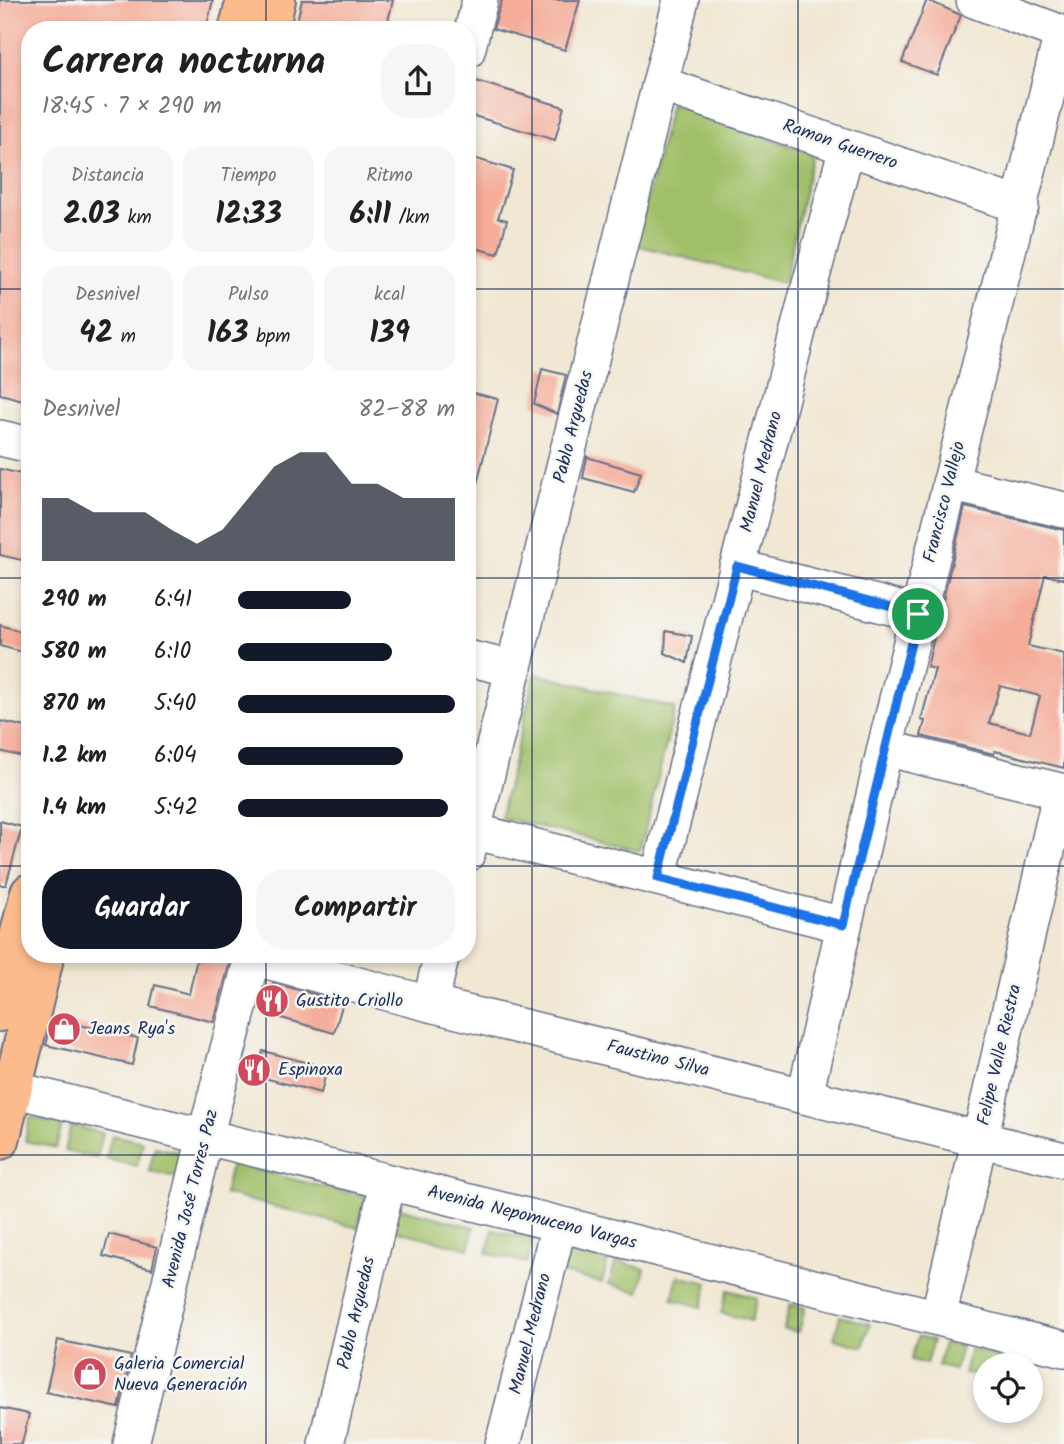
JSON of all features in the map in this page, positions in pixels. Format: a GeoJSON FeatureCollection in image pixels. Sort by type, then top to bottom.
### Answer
{"type":"FeatureCollection","features":[{"type":"Feature","properties":{"kind":"main road"},"geometry":{"type":"LineString","coordinates":[[241,21],[246,0]]}},
{"type":"Feature","properties":{"kind":"main road"},"geometry":{"type":"LineString","coordinates":[[271,21],[276,0]]}},
{"type":"Feature","properties":{"kind":"main road"},"geometry":{"type":"LineString","coordinates":[[0,1012],[21,929]]}},
{"type":"Feature","properties":{"kind":"main road"},"geometry":{"type":"LineString","coordinates":[[0,1140],[6,1088],[42,963]]}},
{"type":"Feature","properties":{"kind":"street"},"geometry":{"type":"LineString","coordinates":[[475,21],[480,0]]}},
{"type":"Feature","properties":{"kind":"street","name":"Pablo Arguedas"},"geometry":{"type":"LineString","coordinates":[[476,818],[681,0]]}},
{"type":"Feature","properties":{"kind":"street"},"geometry":{"type":"LineString","coordinates":[[974,0],[1063,33]]}},
{"type":"Feature","properties":{"kind":"street","name":"Francisco Vallejo"},"geometry":{"type":"LineString","coordinates":[[805,1095],[885,748],[1063,33]]}},
{"type":"Feature","properties":{"kind":"street","name":"Ramon Guerrero"},"geometry":{"type":"LineString","coordinates":[[660,84],[1021,206]]}},
{"type":"Feature","properties":{"kind":"street","name":"Manuel Medrano"},"geometry":{"type":"LineString","coordinates":[[658,878],[848,147]]}},
{"type":"Feature","properties":{"kind":"street"},"geometry":{"type":"LineString","coordinates":[[0,439],[21,443]]}},
{"type":"Feature","properties":{"kind":"street"},"geometry":{"type":"LineString","coordinates":[[950,483],[1064,510]]}},
{"type":"Feature","properties":{"kind":"street"},"geometry":{"type":"LineString","coordinates":[[737,566],[918,614]]}},
{"type":"Feature","properties":{"kind":"street"},"geometry":{"type":"LineString","coordinates":[[476,660],[514,669]]}},
{"type":"Feature","properties":{"kind":"street"},"geometry":{"type":"LineString","coordinates":[[885,748],[1063,792]]}},
{"type":"Feature","properties":{"kind":"street","name":"Felipe Valle Riestra"},"geometry":{"type":"LineString","coordinates":[[938,1318],[1063,792]]}},
{"type":"Feature","properties":{"kind":"street"},"geometry":{"type":"LineString","coordinates":[[476,843],[658,878],[843,925]]}},
{"type":"Feature","properties":{"kind":"street","name":"Avenida José Torres Paz"},"geometry":{"type":"LineString","coordinates":[[131,1444],[205,1138],[251,963]]}},
{"type":"Feature","properties":{"kind":"street","name":"Faustino Silva"},"geometry":{"type":"LineString","coordinates":[[279,963],[430,1004],[1064,1160]]}},
{"type":"Feature","properties":{"kind":"street"},"geometry":{"type":"LineString","coordinates":[[430,1004],[440,963]]}},
{"type":"Feature","properties":{"kind":"street","name":"Avenida Nepomuceno Vargas"},"geometry":{"type":"LineString","coordinates":[[6,1088],[1064,1349]]}},
{"type":"Feature","properties":{"kind":"street","name":"Pablo Arguedas"},"geometry":{"type":"LineString","coordinates":[[326,1444],[388,1182]]}},
{"type":"Feature","properties":{"kind":"street","name":"Manuel Medrano"},"geometry":{"type":"LineString","coordinates":[[504,1444],[559,1225]]}},
{"type":"Feature","properties":{"kind":"green space"},"geometry":{"type":"Polygon","coordinates":[[[671,103],[813,154],[784,283],[636,245],[671,103]]]}},
{"type":"Feature","properties":{"kind":"green space"},"geometry":{"type":"Polygon","coordinates":[[[535,674],[675,708],[640,851],[500,817],[535,674]]]}},
{"type":"Feature","properties":{"kind":"green space"},"geometry":{"type":"Polygon","coordinates":[[[30,1117],[62,1124],[56,1148],[25,1141],[30,1117]]]}},
{"type":"Feature","properties":{"kind":"green space"},"geometry":{"type":"Polygon","coordinates":[[[71,1126],[103,1133],[97,1158],[65,1151],[71,1126]]]}},
{"type":"Feature","properties":{"kind":"green space"},"geometry":{"type":"Polygon","coordinates":[[[112,1135],[143,1142],[137,1166],[106,1159],[112,1135]]]}},
{"type":"Feature","properties":{"kind":"green space"},"geometry":{"type":"Polygon","coordinates":[[[155,1147],[186,1154],[180,1178],[149,1171],[155,1147]]]}},
{"type":"Feature","properties":{"kind":"green space"},"geometry":{"type":"Polygon","coordinates":[[[231,1164],[365,1197],[358,1228],[224,1194],[231,1164]]]}},
{"type":"Feature","properties":{"kind":"green space"},"geometry":{"type":"Polygon","coordinates":[[[399,1208],[474,1227],[469,1249],[394,1230],[399,1208]]]}},
{"type":"Feature","properties":{"kind":"green space"},"geometry":{"type":"Polygon","coordinates":[[[493,1230],[533,1240],[527,1263],[487,1253],[493,1230]]]}},
{"type":"Feature","properties":{"kind":"green space"},"geometry":{"type":"Polygon","coordinates":[[[568,1249],[608,1259],[602,1283],[562,1273],[568,1249]]]}},
{"type":"Feature","properties":{"kind":"green space"},"geometry":{"type":"Polygon","coordinates":[[[616,1261],[645,1269],[639,1292],[609,1284],[616,1261]]]}},
{"type":"Feature","properties":{"kind":"green space"},"geometry":{"type":"Polygon","coordinates":[[[678,1276],[708,1283],[702,1307],[672,1299],[678,1276]]]}},
{"type":"Feature","properties":{"kind":"green space"},"geometry":{"type":"Polygon","coordinates":[[[728,1290],[757,1298],[751,1321],[721,1313],[728,1290]]]}},
{"type":"Feature","properties":{"kind":"green space"},"geometry":{"type":"Polygon","coordinates":[[[790,1304],[805,1308],[799,1332],[784,1329],[790,1304]]]}},
{"type":"Feature","properties":{"kind":"green space"},"geometry":{"type":"Polygon","coordinates":[[[840,1316],[870,1324],[863,1347],[834,1339],[840,1316]]]}},
{"type":"Feature","properties":{"kind":"green space"},"geometry":{"type":"Polygon","coordinates":[[[918,1336],[933,1340],[926,1364],[911,1360],[918,1336]]]}},
{"type":"Feature","properties":{"kind":"green space"},"geometry":{"type":"Polygon","coordinates":[[[944,1343],[961,1347],[955,1370],[938,1366],[944,1343]]]}},
{"type":"Feature","properties":{"kind":"green space"},"geometry":{"type":"Polygon","coordinates":[[[970,1349],[986,1353],[973,1353],[973,1375],[964,1373],[970,1349]]]}},
{"type":"Feature","properties":{"kind":"building"},"geometry":{"type":"Polygon","coordinates":[[[0,0],[213,0],[208,21],[21,21],[21,400],[0,394],[0,0]]]}},
{"type":"Feature","properties":{"kind":"building"},"geometry":{"type":"Polygon","coordinates":[[[302,0],[393,0],[388,21],[297,21],[302,0]]]}},
{"type":"Feature","properties":{"kind":"building"},"geometry":{"type":"Polygon","coordinates":[[[502,0],[580,0],[565,50],[493,29],[502,0]]]}},
{"type":"Feature","properties":{"kind":"building"},"geometry":{"type":"Polygon","coordinates":[[[927,0],[961,15],[937,75],[902,62],[927,0]]]}},
{"type":"Feature","properties":{"kind":"building"},"geometry":{"type":"Polygon","coordinates":[[[476,81],[564,107],[555,140],[476,117],[476,81]]]}},
{"type":"Feature","properties":{"kind":"building"},"geometry":{"type":"Polygon","coordinates":[[[476,159],[513,170],[498,218],[507,220],[498,254],[476,248],[476,159]]]}},
{"type":"Feature","properties":{"kind":"building"},"geometry":{"type":"Polygon","coordinates":[[[542,369],[566,375],[557,414],[534,404],[542,369]]]}},
{"type":"Feature","properties":{"kind":"building"},"geometry":{"type":"Polygon","coordinates":[[[476,394],[498,399],[476,488],[476,394]]]}},
{"type":"Feature","properties":{"kind":"building"},"geometry":{"type":"Polygon","coordinates":[[[587,457],[641,473],[634,492],[583,478],[587,457]]]}},
{"type":"Feature","properties":{"kind":"building"},"geometry":{"type":"Polygon","coordinates":[[[0,469],[21,474],[21,560],[0,555],[0,469]]]}},
{"type":"Feature","properties":{"kind":"building"},"geometry":{"type":"Polygon","coordinates":[[[965,507],[1064,530],[1064,579],[1045,575],[1028,646],[1064,654],[1064,768],[921,736],[925,721],[921,720],[935,669],[927,667],[965,507]],[[1000,686],[989,723],[1030,733],[1040,696],[1000,686]]]}},
{"type":"Feature","properties":{"kind":"building"},"geometry":{"type":"Polygon","coordinates":[[[0,625],[21,631],[21,652],[0,646],[0,625]]]}},
{"type":"Feature","properties":{"kind":"building"},"geometry":{"type":"Polygon","coordinates":[[[666,631],[692,636],[687,663],[665,653],[666,631]]]}},
{"type":"Feature","properties":{"kind":"building"},"geometry":{"type":"Polygon","coordinates":[[[0,721],[21,726],[21,757],[0,751],[0,721]]]}},
{"type":"Feature","properties":{"kind":"building"},"geometry":{"type":"Polygon","coordinates":[[[0,821],[21,827],[21,831],[6,885],[0,885],[0,821]]]}},
{"type":"Feature","properties":{"kind":"building"},"geometry":{"type":"Polygon","coordinates":[[[196,963],[230,963],[214,1022],[150,1006],[155,985],[189,994],[196,963]]]}},
{"type":"Feature","properties":{"kind":"building"},"geometry":{"type":"Polygon","coordinates":[[[273,983],[343,1002],[334,1033],[264,1013],[273,983]]]}},
{"type":"Feature","properties":{"kind":"building"},"geometry":{"type":"Polygon","coordinates":[[[53,1019],[138,1038],[132,1065],[46,1045],[53,1019]]]}},
{"type":"Feature","properties":{"kind":"building"},"geometry":{"type":"Polygon","coordinates":[[[263,1051],[327,1068],[321,1093],[257,1076],[263,1051]]]}},
{"type":"Feature","properties":{"kind":"building"},"geometry":{"type":"Polygon","coordinates":[[[109,1234],[157,1247],[152,1269],[103,1256],[109,1234]]]}},
{"type":"Feature","properties":{"kind":"building","name":"Galeria Comercial Nueva Generación"},"geometry":{"type":"Polygon","coordinates":[[[58,1340],[131,1356],[119,1408],[46,1392],[58,1340]]]}},
{"type":"Feature","properties":{"kind":"building"},"geometry":{"type":"Polygon","coordinates":[[[0,1408],[29,1414],[22,1444],[0,1444],[0,1408]]]}},
{"type":"Feature","properties":{"kind":"place","name":"Gustito Criollo"},"geometry":{"type":"Point","coordinates":[272,1001]}},
{"type":"Feature","properties":{"kind":"place","name":"Jeans Rya's"},"geometry":{"type":"Point","coordinates":[64,1029]}},
{"type":"Feature","properties":{"kind":"place","name":"Espinoxa"},"geometry":{"type":"Point","coordinates":[254,1070]}},
{"type":"Feature","properties":{"kind":"place","name":"Galeria Comercial Nueva Generación"},"geometry":{"type":"Point","coordinates":[90,1374]}},
{"type":"Feature","properties":{"kind":"route"},"geometry":{"type":"LineString","coordinates":[[737,566],[918,614],[843,925],[658,878],[737,566]]}}]}
